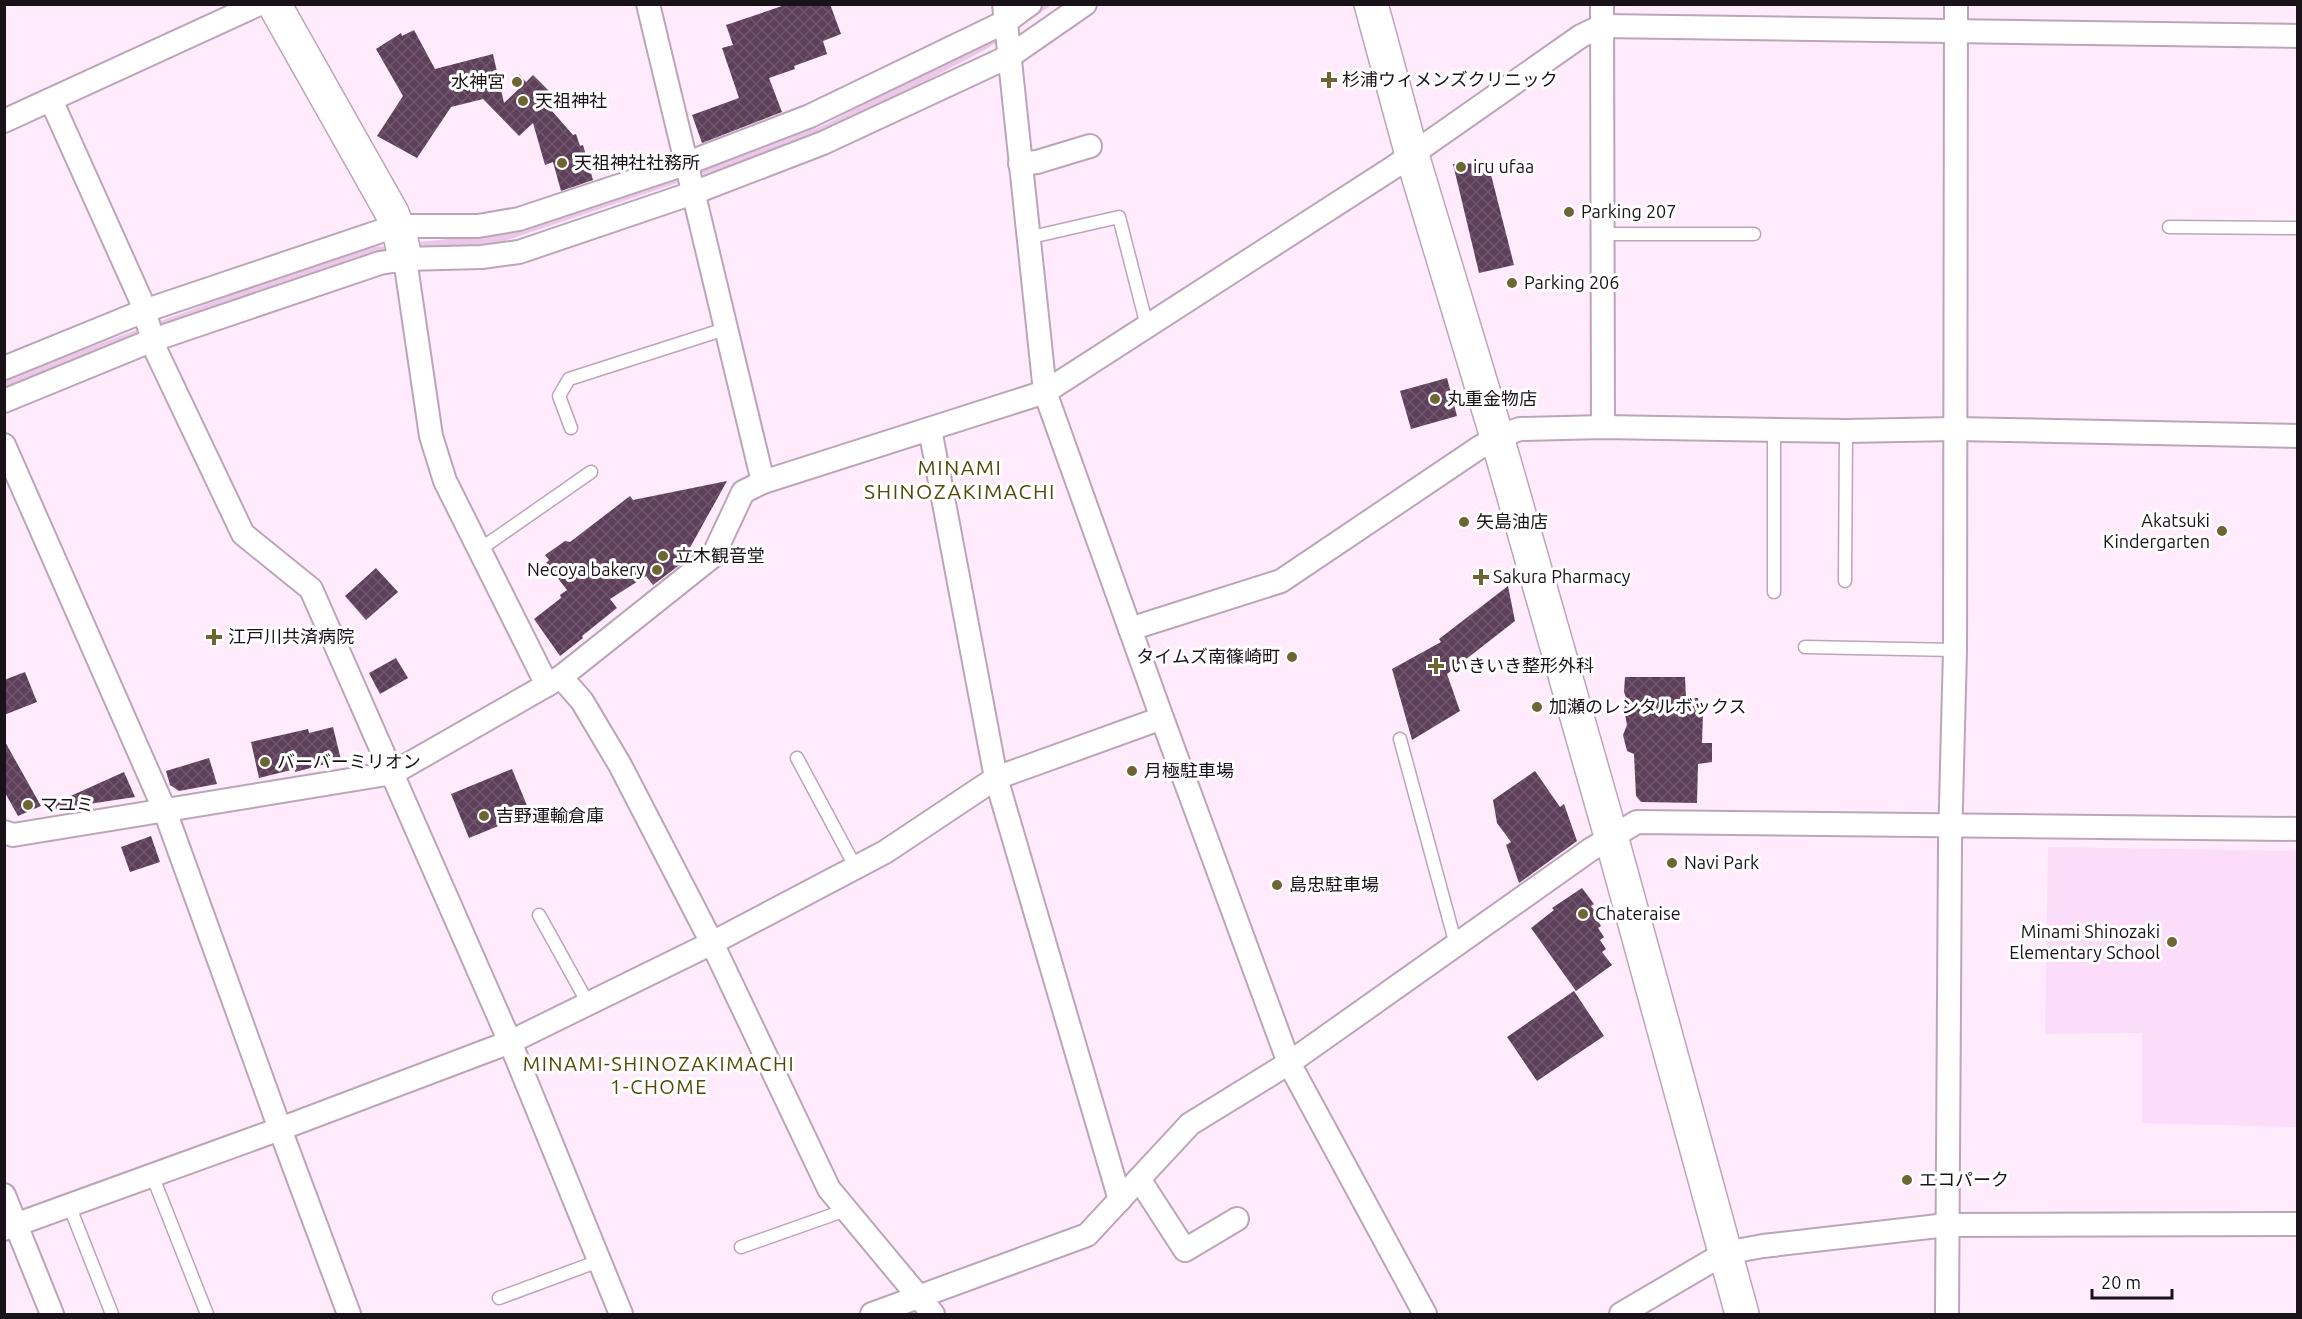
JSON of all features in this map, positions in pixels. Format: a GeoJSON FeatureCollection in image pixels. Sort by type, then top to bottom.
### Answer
{"type":"FeatureCollection","features":[{"type":"Feature","properties":{"kind":"street"},"geometry":{"type":"LineString","coordinates":[[4,121],[259,4]]}},
{"type":"Feature","properties":{"kind":"street"},"geometry":{"type":"LineString","coordinates":[[274,4],[392,213],[402,244],[431,436],[445,481],[479,550],[554,681],[582,701],[620,765],[711,943],[829,1189],[933,1314]]}},
{"type":"Feature","properties":{"kind":"street"},"geometry":{"type":"LineString","coordinates":[[648,4],[763,482]]}},
{"type":"Feature","properties":{"kind":"street"},"geometry":{"type":"LineString","coordinates":[[4,401],[149,326],[402,244],[519,219],[685,164],[810,116],[1005,13],[1030,4]]}},
{"type":"Feature","properties":{"kind":"street"},"geometry":{"type":"LineString","coordinates":[[402,244],[482,257],[519,252],[693,193],[823,143],[1010,56],[1085,4]]}},
{"type":"Feature","properties":{"kind":"street"},"geometry":{"type":"LineString","coordinates":[[1371,4],[1412,155],[1497,437],[1611,836],[1743,1314]]}},
{"type":"Feature","properties":{"kind":"street"},"geometry":{"type":"LineString","coordinates":[[1947,1314],[1951,827],[1955,650],[1956,4]]}},
{"type":"Feature","properties":{"kind":"street"},"geometry":{"type":"LineString","coordinates":[[1005,13],[1045,392],[1289,1063],[1425,1314]]}},
{"type":"Feature","properties":{"kind":"street"},"geometry":{"type":"LineString","coordinates":[[1602,15],[1603,426]]}},
{"type":"Feature","properties":{"kind":"street"},"geometry":{"type":"LineString","coordinates":[[4,832],[13,835],[393,773],[554,681],[713,556],[743,492],[763,482],[1045,392],[1412,155],[1581,36],[1602,15],[1956,32],[2298,36]]}},
{"type":"Feature","properties":{"kind":"street"},"geometry":{"type":"LineString","coordinates":[[51,100],[149,326],[157,353],[243,534],[311,589],[510,1042],[621,1314]]}},
{"type":"Feature","properties":{"kind":"street"},"geometry":{"type":"LineString","coordinates":[[1020,164],[1037,162],[1090,146]]}},
{"type":"Feature","properties":{"kind":"street"},"geometry":{"type":"LineString","coordinates":[[4,368],[381,263],[402,244]]}},
{"type":"Feature","properties":{"kind":"street"},"geometry":{"type":"LineString","coordinates":[[1130,630],[1281,581],[1497,437],[1520,429],[1603,426],[1846,431],[1955,429],[2298,436]]}},
{"type":"Feature","properties":{"kind":"street"},"geometry":{"type":"LineString","coordinates":[[930,429],[996,778],[1120,1200]]}},
{"type":"Feature","properties":{"kind":"street"},"geometry":{"type":"LineString","coordinates":[[4,445],[165,811],[349,1314]]}},
{"type":"Feature","properties":{"kind":"street"},"geometry":{"type":"LineString","coordinates":[[10,1227],[510,1042],[589,1005],[856,868],[885,852],[996,778],[1162,718]]}},
{"type":"Feature","properties":{"kind":"street"},"geometry":{"type":"LineString","coordinates":[[872,1314],[1087,1235],[1190,1124],[1289,1063],[1611,836],[1637,822],[2298,829]]}},
{"type":"Feature","properties":{"kind":"street"},"geometry":{"type":"LineString","coordinates":[[1139,1179],[1185,1250],[1236,1220]]}},
{"type":"Feature","properties":{"kind":"street"},"geometry":{"type":"LineString","coordinates":[[4,1195],[10,1227],[52,1314]]}},
{"type":"Feature","properties":{"kind":"street"},"geometry":{"type":"LineString","coordinates":[[1621,1314],[1725,1253],[1763,1246],[1947,1225],[2298,1224]]}},
{"type":"Feature","properties":{"kind":"lane"},"geometry":{"type":"LineString","coordinates":[[1027,238],[1119,217],[1147,326]]}},
{"type":"Feature","properties":{"kind":"lane"},"geometry":{"type":"LineString","coordinates":[[2169,227],[2298,228]]}},
{"type":"Feature","properties":{"kind":"lane"},"geometry":{"type":"LineString","coordinates":[[1603,234],[1754,234]]}},
{"type":"Feature","properties":{"kind":"lane"},"geometry":{"type":"LineString","coordinates":[[571,428],[559,396],[569,379],[725,329]]}},
{"type":"Feature","properties":{"kind":"lane"},"geometry":{"type":"LineString","coordinates":[[1774,430],[1774,592]]}},
{"type":"Feature","properties":{"kind":"lane"},"geometry":{"type":"LineString","coordinates":[[1845,581],[1846,431]]}},
{"type":"Feature","properties":{"kind":"lane"},"geometry":{"type":"LineString","coordinates":[[479,550],[591,472]]}},
{"type":"Feature","properties":{"kind":"lane"},"geometry":{"type":"LineString","coordinates":[[1805,647],[1955,650]]}},
{"type":"Feature","properties":{"kind":"lane"},"geometry":{"type":"LineString","coordinates":[[1400,739],[1455,945]]}},
{"type":"Feature","properties":{"kind":"lane"},"geometry":{"type":"LineString","coordinates":[[796,758],[856,868]]}},
{"type":"Feature","properties":{"kind":"lane"},"geometry":{"type":"LineString","coordinates":[[540,915],[589,1005]]}},
{"type":"Feature","properties":{"kind":"lane"},"geometry":{"type":"LineString","coordinates":[[152,1176],[207,1314]]}},
{"type":"Feature","properties":{"kind":"lane"},"geometry":{"type":"LineString","coordinates":[[69,1205],[112,1314]]}},
{"type":"Feature","properties":{"kind":"lane"},"geometry":{"type":"LineString","coordinates":[[741,1247],[846,1210]]}},
{"type":"Feature","properties":{"kind":"lane"},"geometry":{"type":"LineString","coordinates":[[499,1298],[599,1261]]}},
{"type":"Feature","properties":{"kind":"shaded area","name":"Minami Shinozaki Elementary School"},"geometry":{"type":"Polygon","coordinates":[[[2048,847],[2297,851],[2297,1127],[2142,1123],[2142,1033],[2045,1034],[2048,847]]]}},
{"type":"Feature","properties":{"kind":"building"},"geometry":{"type":"Polygon","coordinates":[[[788,4],[830,4],[841,34],[823,41],[827,54],[769,78],[782,112],[702,143],[692,115],[739,98],[722,48],[733,45],[726,25],[788,4]]]}},
{"type":"Feature","properties":{"kind":"building"},"geometry":{"type":"Polygon","coordinates":[[[414,30],[435,69],[493,54],[504,103],[522,86],[519,74],[526,82],[533,75],[553,95],[545,103],[573,135],[576,134],[580,146],[583,145],[593,180],[561,191],[553,162],[545,165],[533,123],[519,136],[483,99],[451,107],[417,158],[377,136],[403,96],[376,49],[401,33],[402,36],[414,30]]]}},
{"type":"Feature","properties":{"kind":"building"},"geometry":{"type":"Polygon","coordinates":[[[1488,163],[1514,265],[1479,273],[1453,164],[1488,163]]]}},
{"type":"Feature","properties":{"kind":"building"},"geometry":{"type":"Polygon","coordinates":[[[1447,378],[1457,416],[1411,429],[1400,391],[1447,378]]]}},
{"type":"Feature","properties":{"kind":"building"},"geometry":{"type":"Polygon","coordinates":[[[727,481],[687,553],[690,557],[653,585],[646,576],[610,599],[617,608],[560,656],[534,619],[561,598],[560,595],[567,590],[546,563],[549,560],[545,555],[565,541],[570,542],[630,496],[633,500],[727,481]]]}},
{"type":"Feature","properties":{"kind":"building"},"geometry":{"type":"Polygon","coordinates":[[[376,568],[398,592],[366,620],[345,596],[376,568]]]}},
{"type":"Feature","properties":{"kind":"building"},"geometry":{"type":"Polygon","coordinates":[[[1508,586],[1515,621],[1447,674],[1460,711],[1412,740],[1392,669],[1441,642],[1439,639],[1508,586]]]}},
{"type":"Feature","properties":{"kind":"building"},"geometry":{"type":"Polygon","coordinates":[[[396,658],[408,678],[380,694],[369,673],[396,658]]]}},
{"type":"Feature","properties":{"kind":"building"},"geometry":{"type":"Polygon","coordinates":[[[25,672],[37,702],[4,715],[4,680],[25,672]]]}},
{"type":"Feature","properties":{"kind":"building"},"geometry":{"type":"Polygon","coordinates":[[[1625,677],[1685,677],[1686,698],[1698,698],[1699,714],[1703,714],[1702,743],[1712,743],[1712,762],[1698,764],[1697,803],[1641,802],[1636,796],[1634,754],[1627,751],[1623,735],[1627,725],[1624,709],[1627,700],[1624,692],[1625,677]]]}},
{"type":"Feature","properties":{"kind":"building"},"geometry":{"type":"Polygon","coordinates":[[[333,727],[341,760],[295,772],[295,769],[259,778],[251,742],[308,729],[309,733],[333,727]]]}},
{"type":"Feature","properties":{"kind":"building"},"geometry":{"type":"Polygon","coordinates":[[[4,740],[41,806],[18,816],[4,791],[4,740]]]}},
{"type":"Feature","properties":{"kind":"building"},"geometry":{"type":"Polygon","coordinates":[[[209,758],[217,784],[179,791],[170,785],[166,771],[209,758]]]}},
{"type":"Feature","properties":{"kind":"building"},"geometry":{"type":"Polygon","coordinates":[[[512,769],[530,813],[469,838],[451,794],[512,769]]]}},
{"type":"Feature","properties":{"kind":"building"},"geometry":{"type":"Polygon","coordinates":[[[1535,771],[1560,807],[1564,804],[1577,841],[1519,883],[1506,845],[1511,842],[1497,823],[1493,800],[1535,771]]]}},
{"type":"Feature","properties":{"kind":"building"},"geometry":{"type":"Polygon","coordinates":[[[124,772],[135,797],[56,809],[55,803],[124,772]]]}},
{"type":"Feature","properties":{"kind":"building"},"geometry":{"type":"Polygon","coordinates":[[[151,836],[160,862],[130,872],[121,847],[151,836]]]}},
{"type":"Feature","properties":{"kind":"building"},"geometry":{"type":"Polygon","coordinates":[[[1582,888],[1594,904],[1591,906],[1597,914],[1594,916],[1601,926],[1598,928],[1604,937],[1600,940],[1606,949],[1602,952],[1612,965],[1576,991],[1531,928],[1554,910],[1552,908],[1582,888]]]}},
{"type":"Feature","properties":{"kind":"building"},"geometry":{"type":"Polygon","coordinates":[[[1574,991],[1604,1036],[1537,1081],[1507,1037],[1574,991]]]}},
{"type":"Feature","properties":{"kind":"waterway"},"geometry":{"type":"LineString","coordinates":[[1032,14],[1046,4]]}},
{"type":"Feature","properties":{"kind":"waterway"},"geometry":{"type":"LineString","coordinates":[[408,247],[501,238],[823,130],[996,38]]}},
{"type":"Feature","properties":{"kind":"waterway"},"geometry":{"type":"LineString","coordinates":[[4,383],[356,253],[395,249]]}},
{"type":"Feature","properties":{"kind":"place","name":"杉浦ウィメンズクリニック"},"geometry":{"type":"Point","coordinates":[1329,80]}},
{"type":"Feature","properties":{"kind":"place","name":"水神宮"},"geometry":{"type":"Point","coordinates":[517,82]}},
{"type":"Feature","properties":{"kind":"place","name":"天祖神社"},"geometry":{"type":"Point","coordinates":[523,101]}},
{"type":"Feature","properties":{"kind":"place","name":"天祖神社社務所"},"geometry":{"type":"Point","coordinates":[562,163]}},
{"type":"Feature","properties":{"kind":"place","name":"iru ufaa"},"geometry":{"type":"Point","coordinates":[1461,167]}},
{"type":"Feature","properties":{"kind":"place","name":"Parking 207"},"geometry":{"type":"Point","coordinates":[1569,212]}},
{"type":"Feature","properties":{"kind":"place","name":"Parking 206"},"geometry":{"type":"Point","coordinates":[1512,283]}},
{"type":"Feature","properties":{"kind":"place","name":"丸重金物店"},"geometry":{"type":"Point","coordinates":[1435,399]}},
{"type":"Feature","properties":{"kind":"place","name":"矢島油店"},"geometry":{"type":"Point","coordinates":[1464,522]}},
{"type":"Feature","properties":{"kind":"place","name":"Akatsuki Kindergarten"},"geometry":{"type":"Point","coordinates":[2222,531]}},
{"type":"Feature","properties":{"kind":"place","name":"立木観音堂"},"geometry":{"type":"Point","coordinates":[663,556]}},
{"type":"Feature","properties":{"kind":"place","name":"Necoya bakery"},"geometry":{"type":"Point","coordinates":[657,570]}},
{"type":"Feature","properties":{"kind":"place","name":"Sakura Pharmacy"},"geometry":{"type":"Point","coordinates":[1481,577]}},
{"type":"Feature","properties":{"kind":"place","name":"江戸川共済病院"},"geometry":{"type":"Point","coordinates":[214,637]}},
{"type":"Feature","properties":{"kind":"place","name":"タイムズ南篠崎町"},"geometry":{"type":"Point","coordinates":[1292,657]}},
{"type":"Feature","properties":{"kind":"place","name":"いきいき整形外科"},"geometry":{"type":"Point","coordinates":[1436,666]}},
{"type":"Feature","properties":{"kind":"place","name":"加瀬のレンタルボックス"},"geometry":{"type":"Point","coordinates":[1537,707]}},
{"type":"Feature","properties":{"kind":"place","name":"バーバーミリオン"},"geometry":{"type":"Point","coordinates":[265,762]}},
{"type":"Feature","properties":{"kind":"place","name":"月極駐車場"},"geometry":{"type":"Point","coordinates":[1132,771]}},
{"type":"Feature","properties":{"kind":"place","name":"マユミ"},"geometry":{"type":"Point","coordinates":[28,805]}},
{"type":"Feature","properties":{"kind":"place","name":"吉野運輸倉庫"},"geometry":{"type":"Point","coordinates":[484,816]}},
{"type":"Feature","properties":{"kind":"place","name":"Navi Park"},"geometry":{"type":"Point","coordinates":[1672,863]}},
{"type":"Feature","properties":{"kind":"place","name":"島忠駐車場"},"geometry":{"type":"Point","coordinates":[1277,885]}},
{"type":"Feature","properties":{"kind":"place","name":"Chateraise"},"geometry":{"type":"Point","coordinates":[1583,914]}},
{"type":"Feature","properties":{"kind":"place","name":"Minami Shinozaki Elementary School"},"geometry":{"type":"Point","coordinates":[2172,942]}},
{"type":"Feature","properties":{"kind":"place","name":"エコパーク"},"geometry":{"type":"Point","coordinates":[1907,1180]}},
{"type":"Feature","properties":{"kind":"district","name":"MINAMI SHINOZAKIMACHI"},"geometry":{"type":"Point","coordinates":[960,480]}},
{"type":"Feature","properties":{"kind":"district","name":"MINAMI-SHINOZAKIMACHI 1-CHOME"},"geometry":{"type":"Point","coordinates":[659,1076]}}]}
